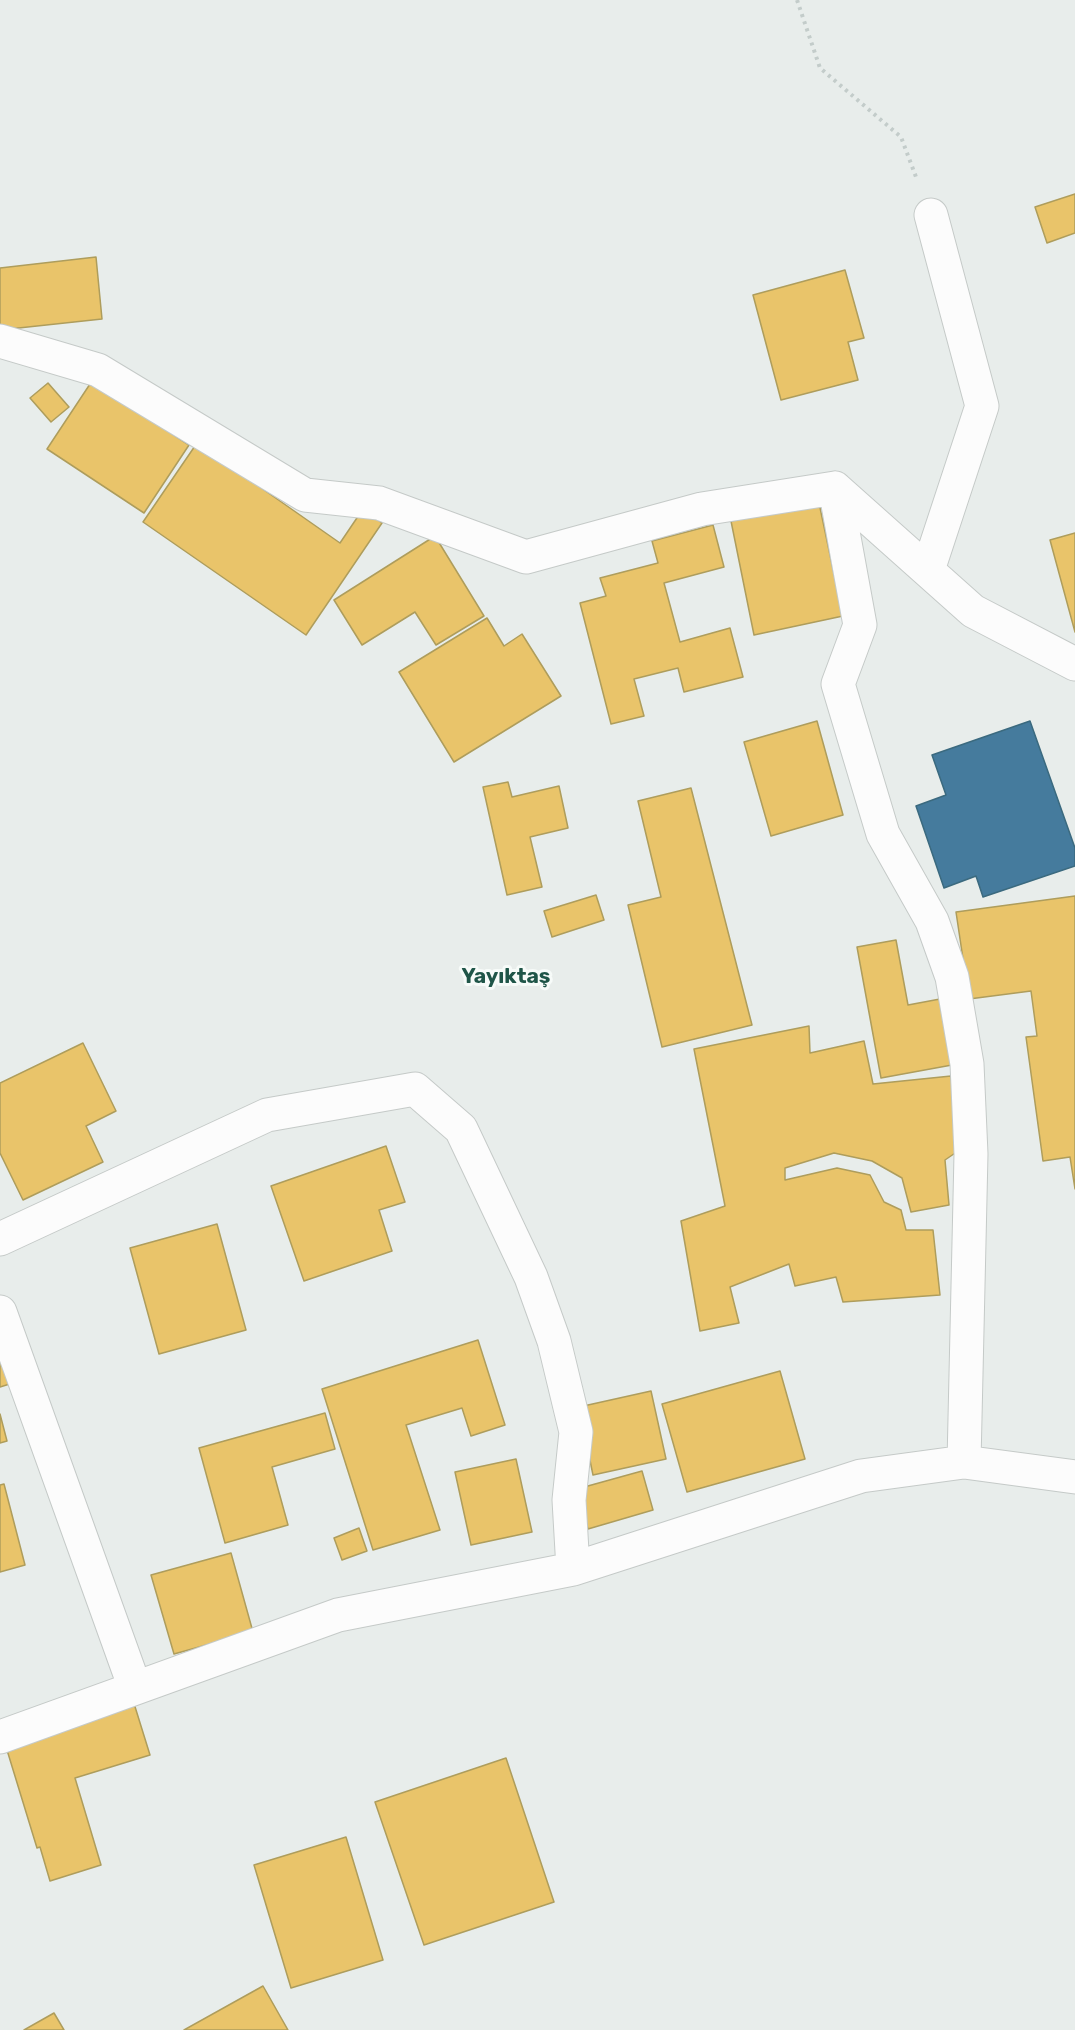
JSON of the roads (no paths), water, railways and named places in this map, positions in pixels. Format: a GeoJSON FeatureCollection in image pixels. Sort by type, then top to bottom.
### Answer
{"type":"FeatureCollection","features":[{"type":"Feature","properties":{"kind":"street"},"geometry":{"type":"LineString","coordinates":[[928,570],[982,406],[931,215]]}},
{"type":"Feature","properties":{"kind":"street"},"geometry":{"type":"LineString","coordinates":[[0,341],[98,370],[305,495],[379,503],[526,557],[702,509],[835,488]]}},
{"type":"Feature","properties":{"kind":"street"},"geometry":{"type":"LineString","coordinates":[[835,488],[973,611],[1075,664]]}},
{"type":"Feature","properties":{"kind":"street"},"geometry":{"type":"LineString","coordinates":[[835,488],[860,625],[838,684],[883,834],[932,921],[952,977],[968,1064],[971,1154],[964,1462]]}},
{"type":"Feature","properties":{"kind":"street"},"geometry":{"type":"LineString","coordinates":[[0,1239],[267,1115],[414,1089],[461,1129],[531,1277],[555,1341],[576,1432],[569,1500],[573,1569]]}},
{"type":"Feature","properties":{"kind":"street"},"geometry":{"type":"LineString","coordinates":[[0,1312],[135,1688]]}},
{"type":"Feature","properties":{"kind":"street"},"geometry":{"type":"LineString","coordinates":[[0,1737],[338,1616],[573,1569],[861,1476],[964,1462],[1075,1477]]}},
{"type":"Feature","properties":{"kind":"district","name":"Yayıktaş"},"geometry":{"type":"Point","coordinates":[506,977]}}]}
